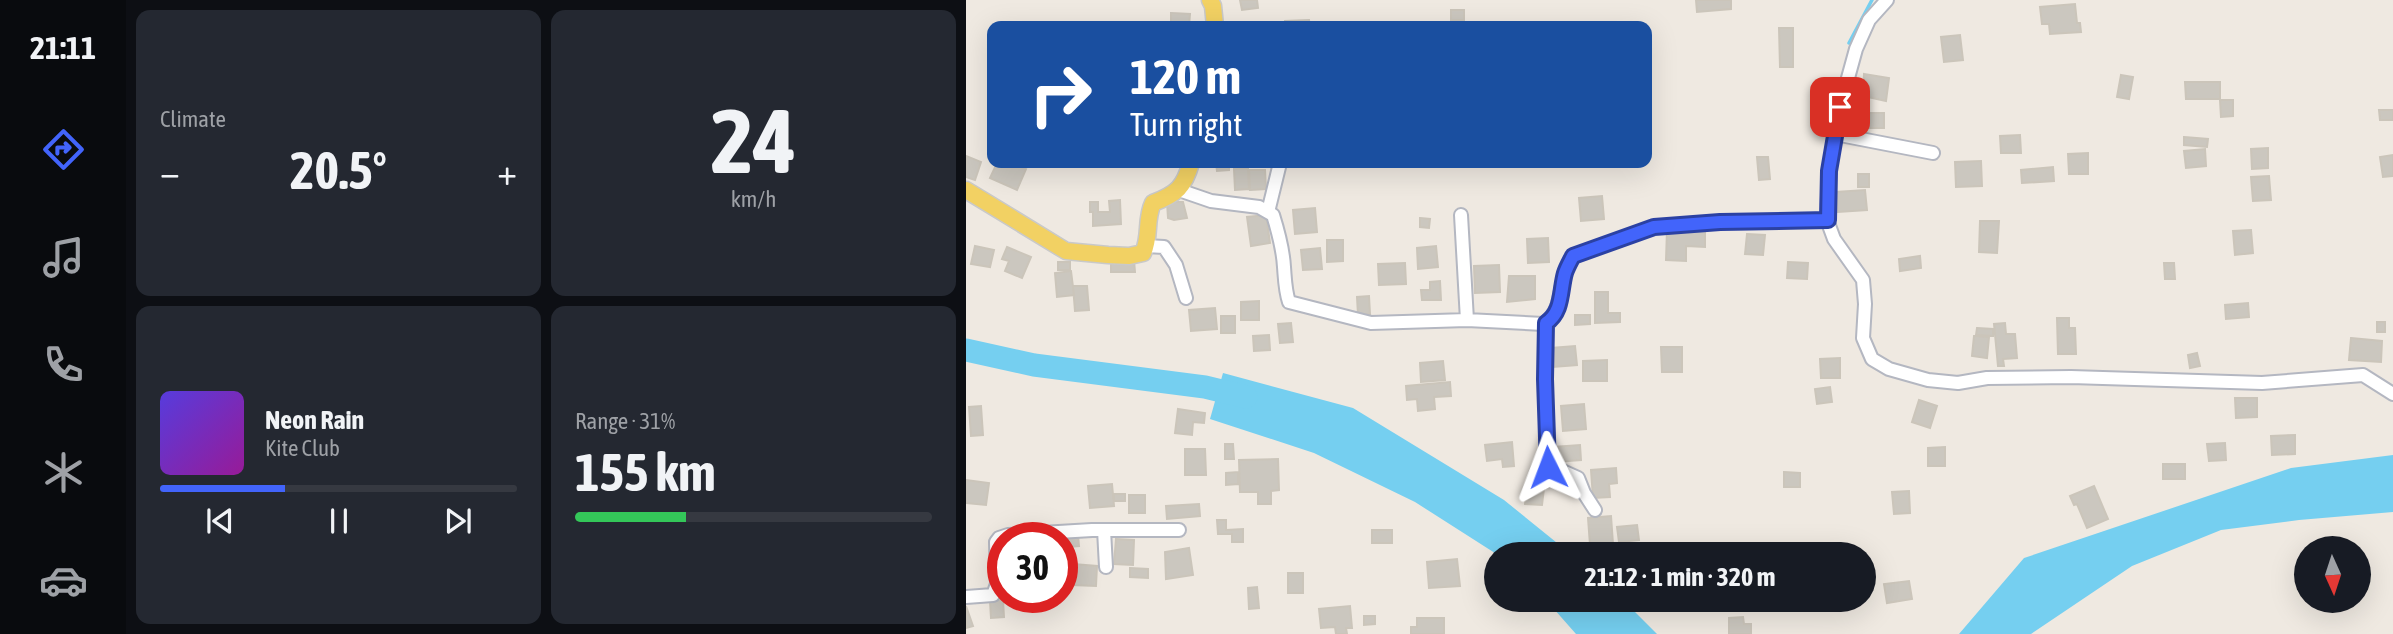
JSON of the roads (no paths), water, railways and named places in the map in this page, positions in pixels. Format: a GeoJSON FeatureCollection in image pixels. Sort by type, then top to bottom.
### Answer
{"type":"FeatureCollection","features":[{"type":"Feature","properties":{"kind":"main road"},"geometry":{"type":"LineString","coordinates":[[1210,0],[1215,21]]}},
{"type":"Feature","properties":{"kind":"main road"},"geometry":{"type":"LineString","coordinates":[[966,190],[1066,251],[1129,256],[1143,253],[1148,242],[1147,215],[1153,203],[1172,196],[1179,190],[1189,168]]}},
{"type":"Feature","properties":{"kind":"street"},"geometry":{"type":"LineString","coordinates":[[1888,0],[1868,20],[1856,49],[1840,107],[1829,171],[1828,220],[1834,239],[1863,280],[1863,338],[1872,359],[1889,369],[1928,380],[1958,383],[1987,378],[2071,377],[2262,383],[2363,375],[2393,394]]}},
{"type":"Feature","properties":{"kind":"street"},"geometry":{"type":"LineString","coordinates":[[1835,134],[1933,153]]}},
{"type":"Feature","properties":{"kind":"street"},"geometry":{"type":"LineString","coordinates":[[1268,212],[1279,168]]}},
{"type":"Feature","properties":{"kind":"street"},"geometry":{"type":"LineString","coordinates":[[1179,190],[1211,201],[1259,207],[1273,215],[1279,233],[1285,292],[1289,302],[1371,323],[1467,320],[1543,324],[1551,319],[1559,303],[1565,273],[1573,256],[1594,248],[1654,227],[1720,222],[1828,220]]}},
{"type":"Feature","properties":{"kind":"street"},"geometry":{"type":"LineString","coordinates":[[1461,215],[1467,320]]}},
{"type":"Feature","properties":{"kind":"street"},"geometry":{"type":"LineString","coordinates":[[1146,246],[1164,247],[1176,265],[1186,298]]}},
{"type":"Feature","properties":{"kind":"street"},"geometry":{"type":"LineString","coordinates":[[1546,323],[1548,467],[1559,468],[1578,478],[1595,510]]}},
{"type":"Feature","properties":{"kind":"street"},"geometry":{"type":"LineString","coordinates":[[1104,530],[1106,567]]}},
{"type":"Feature","properties":{"kind":"street"},"geometry":{"type":"LineString","coordinates":[[966,597],[993,595],[997,584],[996,542],[1008,535],[1104,530],[1178,530]]}},
{"type":"Feature","properties":{"kind":"water"},"geometry":{"type":"Polygon","coordinates":[[[1223,373],[1353,408],[1504,500],[1556,542],[1484,542],[1484,546],[1415,502],[1314,453],[1210,419],[1223,373]]]}},
{"type":"Feature","properties":{"kind":"water"},"geometry":{"type":"Polygon","coordinates":[[[2393,455],[2393,512],[2221,530],[2132,566],[2031,634],[1959,634],[2024,558],[2291,468],[2393,455]]]}},
{"type":"Feature","properties":{"kind":"water"},"geometry":{"type":"Polygon","coordinates":[[[1557,612],[1635,612],[1657,634],[1576,634],[1557,612]]]}},
{"type":"Feature","properties":{"kind":"waterway"},"geometry":{"type":"LineString","coordinates":[[1849,43],[1872,0]]}},
{"type":"Feature","properties":{"kind":"waterway"},"geometry":{"type":"LineString","coordinates":[[966,350],[1034,365],[1205,387],[1246,397]]}}]}
